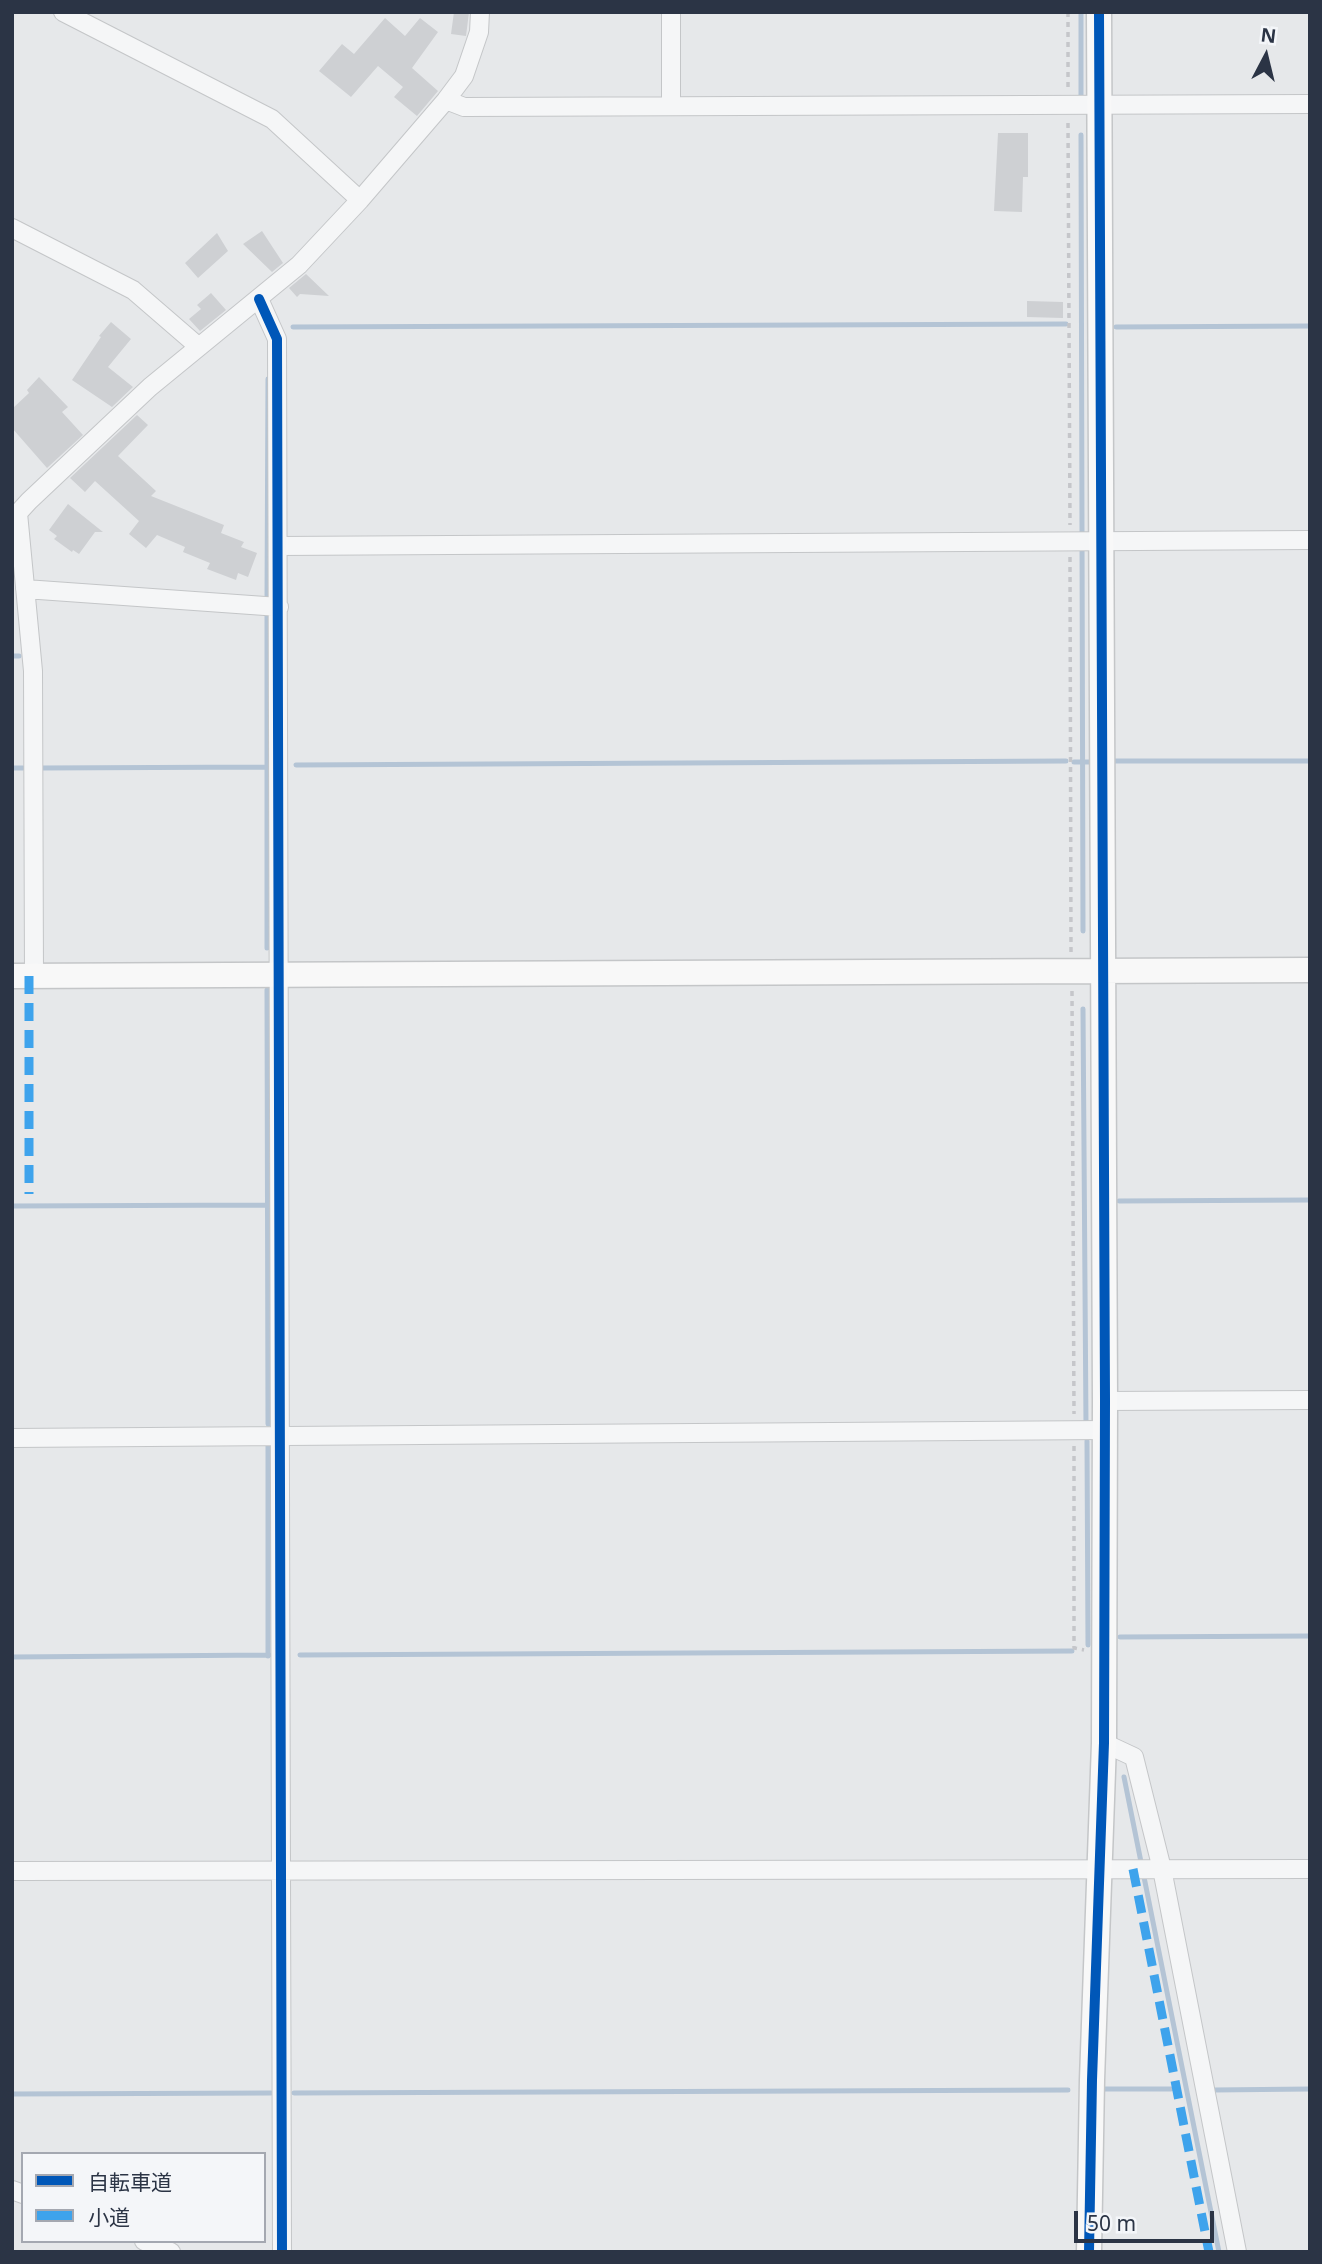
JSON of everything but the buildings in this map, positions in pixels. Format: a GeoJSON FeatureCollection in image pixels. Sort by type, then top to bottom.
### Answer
{"type":"FeatureCollection","features":[{"type":"Feature","properties":{"kind":"street"},"geometry":{"type":"LineString","coordinates":[[480,12],[479,32],[464,76],[360,200],[299,265],[150,387],[15,512],[33,671],[23,976],[1310,970]]}},
{"type":"Feature","properties":{"kind":"street"},"geometry":{"type":"LineString","coordinates":[[671,12],[671,106]]}},
{"type":"Feature","properties":{"kind":"street"},"geometry":{"type":"LineString","coordinates":[[1089,2252],[1104,1743],[1102,971],[1084,541],[1100,105],[1099,12]]}},
{"type":"Feature","properties":{"kind":"street"},"geometry":{"type":"LineString","coordinates":[[73,14],[272,119],[360,200]]}},
{"type":"Feature","properties":{"kind":"street"},"geometry":{"type":"LineString","coordinates":[[446,100],[464,107],[1310,104]]}},
{"type":"Feature","properties":{"kind":"street"},"geometry":{"type":"LineString","coordinates":[[12,228],[134,290],[199,347]]}},
{"type":"Feature","properties":{"kind":"street"},"geometry":{"type":"LineString","coordinates":[[259,299],[277,339],[282,2252]]}},
{"type":"Feature","properties":{"kind":"street"},"geometry":{"type":"LineString","coordinates":[[279,546],[1310,540]]}},
{"type":"Feature","properties":{"kind":"street"},"geometry":{"type":"LineString","coordinates":[[25,589],[279,607]]}},
{"type":"Feature","properties":{"kind":"street"},"geometry":{"type":"LineString","coordinates":[[1105,1401],[1310,1400]]}},
{"type":"Feature","properties":{"kind":"street"},"geometry":{"type":"LineString","coordinates":[[12,1438],[1105,1430]]}},
{"type":"Feature","properties":{"kind":"street"},"geometry":{"type":"LineString","coordinates":[[1104,1743],[1134,1756],[1149,1869],[1237,2252]]}},
{"type":"Feature","properties":{"kind":"street"},"geometry":{"type":"LineString","coordinates":[[12,1871],[1310,1868]]}},
{"type":"Feature","properties":{"kind":"street"},"geometry":{"type":"LineString","coordinates":[[149,2243],[171,2252]]}},
{"type":"Feature","properties":{"kind":"path"},"geometry":{"type":"LineString","coordinates":[[1068,12],[1068,104],[1084,541],[1072,971],[1074,1648],[1084,1649],[1087,1660]]}},
{"type":"Feature","properties":{"kind":"waterway"},"geometry":{"type":"LineString","coordinates":[[1081,12],[1081,97]]}},
{"type":"Feature","properties":{"kind":"waterway"},"geometry":{"type":"LineString","coordinates":[[1081,135],[1083,931]]}},
{"type":"Feature","properties":{"kind":"waterway"},"geometry":{"type":"LineString","coordinates":[[293,327],[1066,324]]}},
{"type":"Feature","properties":{"kind":"waterway"},"geometry":{"type":"LineString","coordinates":[[1116,327],[1310,326]]}},
{"type":"Feature","properties":{"kind":"waterway"},"geometry":{"type":"LineString","coordinates":[[267,600],[268,379]]}},
{"type":"Feature","properties":{"kind":"waterway"},"geometry":{"type":"LineString","coordinates":[[267,616],[267,948]]}},
{"type":"Feature","properties":{"kind":"waterway"},"geometry":{"type":"LineString","coordinates":[[12,656],[19,656]]}},
{"type":"Feature","properties":{"kind":"waterway"},"geometry":{"type":"LineString","coordinates":[[296,765],[1066,761]]}},
{"type":"Feature","properties":{"kind":"waterway"},"geometry":{"type":"LineString","coordinates":[[1114,761],[1310,761]]}},
{"type":"Feature","properties":{"kind":"waterway"},"geometry":{"type":"LineString","coordinates":[[1074,762],[1092,762]]}},
{"type":"Feature","properties":{"kind":"waterway"},"geometry":{"type":"LineString","coordinates":[[41,768],[267,767]]}},
{"type":"Feature","properties":{"kind":"waterway"},"geometry":{"type":"LineString","coordinates":[[12,768],[23,768]]}},
{"type":"Feature","properties":{"kind":"waterway"},"geometry":{"type":"LineString","coordinates":[[267,990],[268,1424]]}},
{"type":"Feature","properties":{"kind":"waterway"},"geometry":{"type":"LineString","coordinates":[[1083,1009],[1086,1426]]}},
{"type":"Feature","properties":{"kind":"waterway"},"geometry":{"type":"LineString","coordinates":[[1119,1201],[1310,1200]]}},
{"type":"Feature","properties":{"kind":"waterway"},"geometry":{"type":"LineString","coordinates":[[12,1206],[267,1205]]}},
{"type":"Feature","properties":{"kind":"waterway"},"geometry":{"type":"LineString","coordinates":[[1087,1441],[1088,1645]]}},
{"type":"Feature","properties":{"kind":"waterway"},"geometry":{"type":"LineString","coordinates":[[268,1446],[268,1656]]}},
{"type":"Feature","properties":{"kind":"waterway"},"geometry":{"type":"LineString","coordinates":[[1120,1637],[1310,1636]]}},
{"type":"Feature","properties":{"kind":"waterway"},"geometry":{"type":"LineString","coordinates":[[300,1655],[1072,1651]]}},
{"type":"Feature","properties":{"kind":"waterway"},"geometry":{"type":"LineString","coordinates":[[12,1657],[269,1655]]}},
{"type":"Feature","properties":{"kind":"waterway"},"geometry":{"type":"LineString","coordinates":[[1124,1777],[1219,2252]]}},
{"type":"Feature","properties":{"kind":"waterway"},"geometry":{"type":"LineString","coordinates":[[1102,2089],[1171,2089]]}},
{"type":"Feature","properties":{"kind":"waterway"},"geometry":{"type":"LineString","coordinates":[[1214,2090],[1310,2089]]}},
{"type":"Feature","properties":{"kind":"waterway"},"geometry":{"type":"LineString","coordinates":[[294,2093],[1068,2090]]}},
{"type":"Feature","properties":{"kind":"waterway"},"geometry":{"type":"LineString","coordinates":[[12,2094],[271,2093]]}},
{"type":"Feature","properties":{"kind":"marked path"},"geometry":{"type":"LineString","coordinates":[[29,976],[29,1194]]}},
{"type":"Feature","properties":{"kind":"marked path"},"geometry":{"type":"LineString","coordinates":[[1133,1869],[1209,2252]]}},
{"type":"Feature","properties":{"kind":"cycle path"},"geometry":{"type":"LineString","coordinates":[[1089,2252],[1104,1743],[1099,12]]}},
{"type":"Feature","properties":{"kind":"cycle path"},"geometry":{"type":"LineString","coordinates":[[259,299],[277,339],[282,2252]]}}]}
